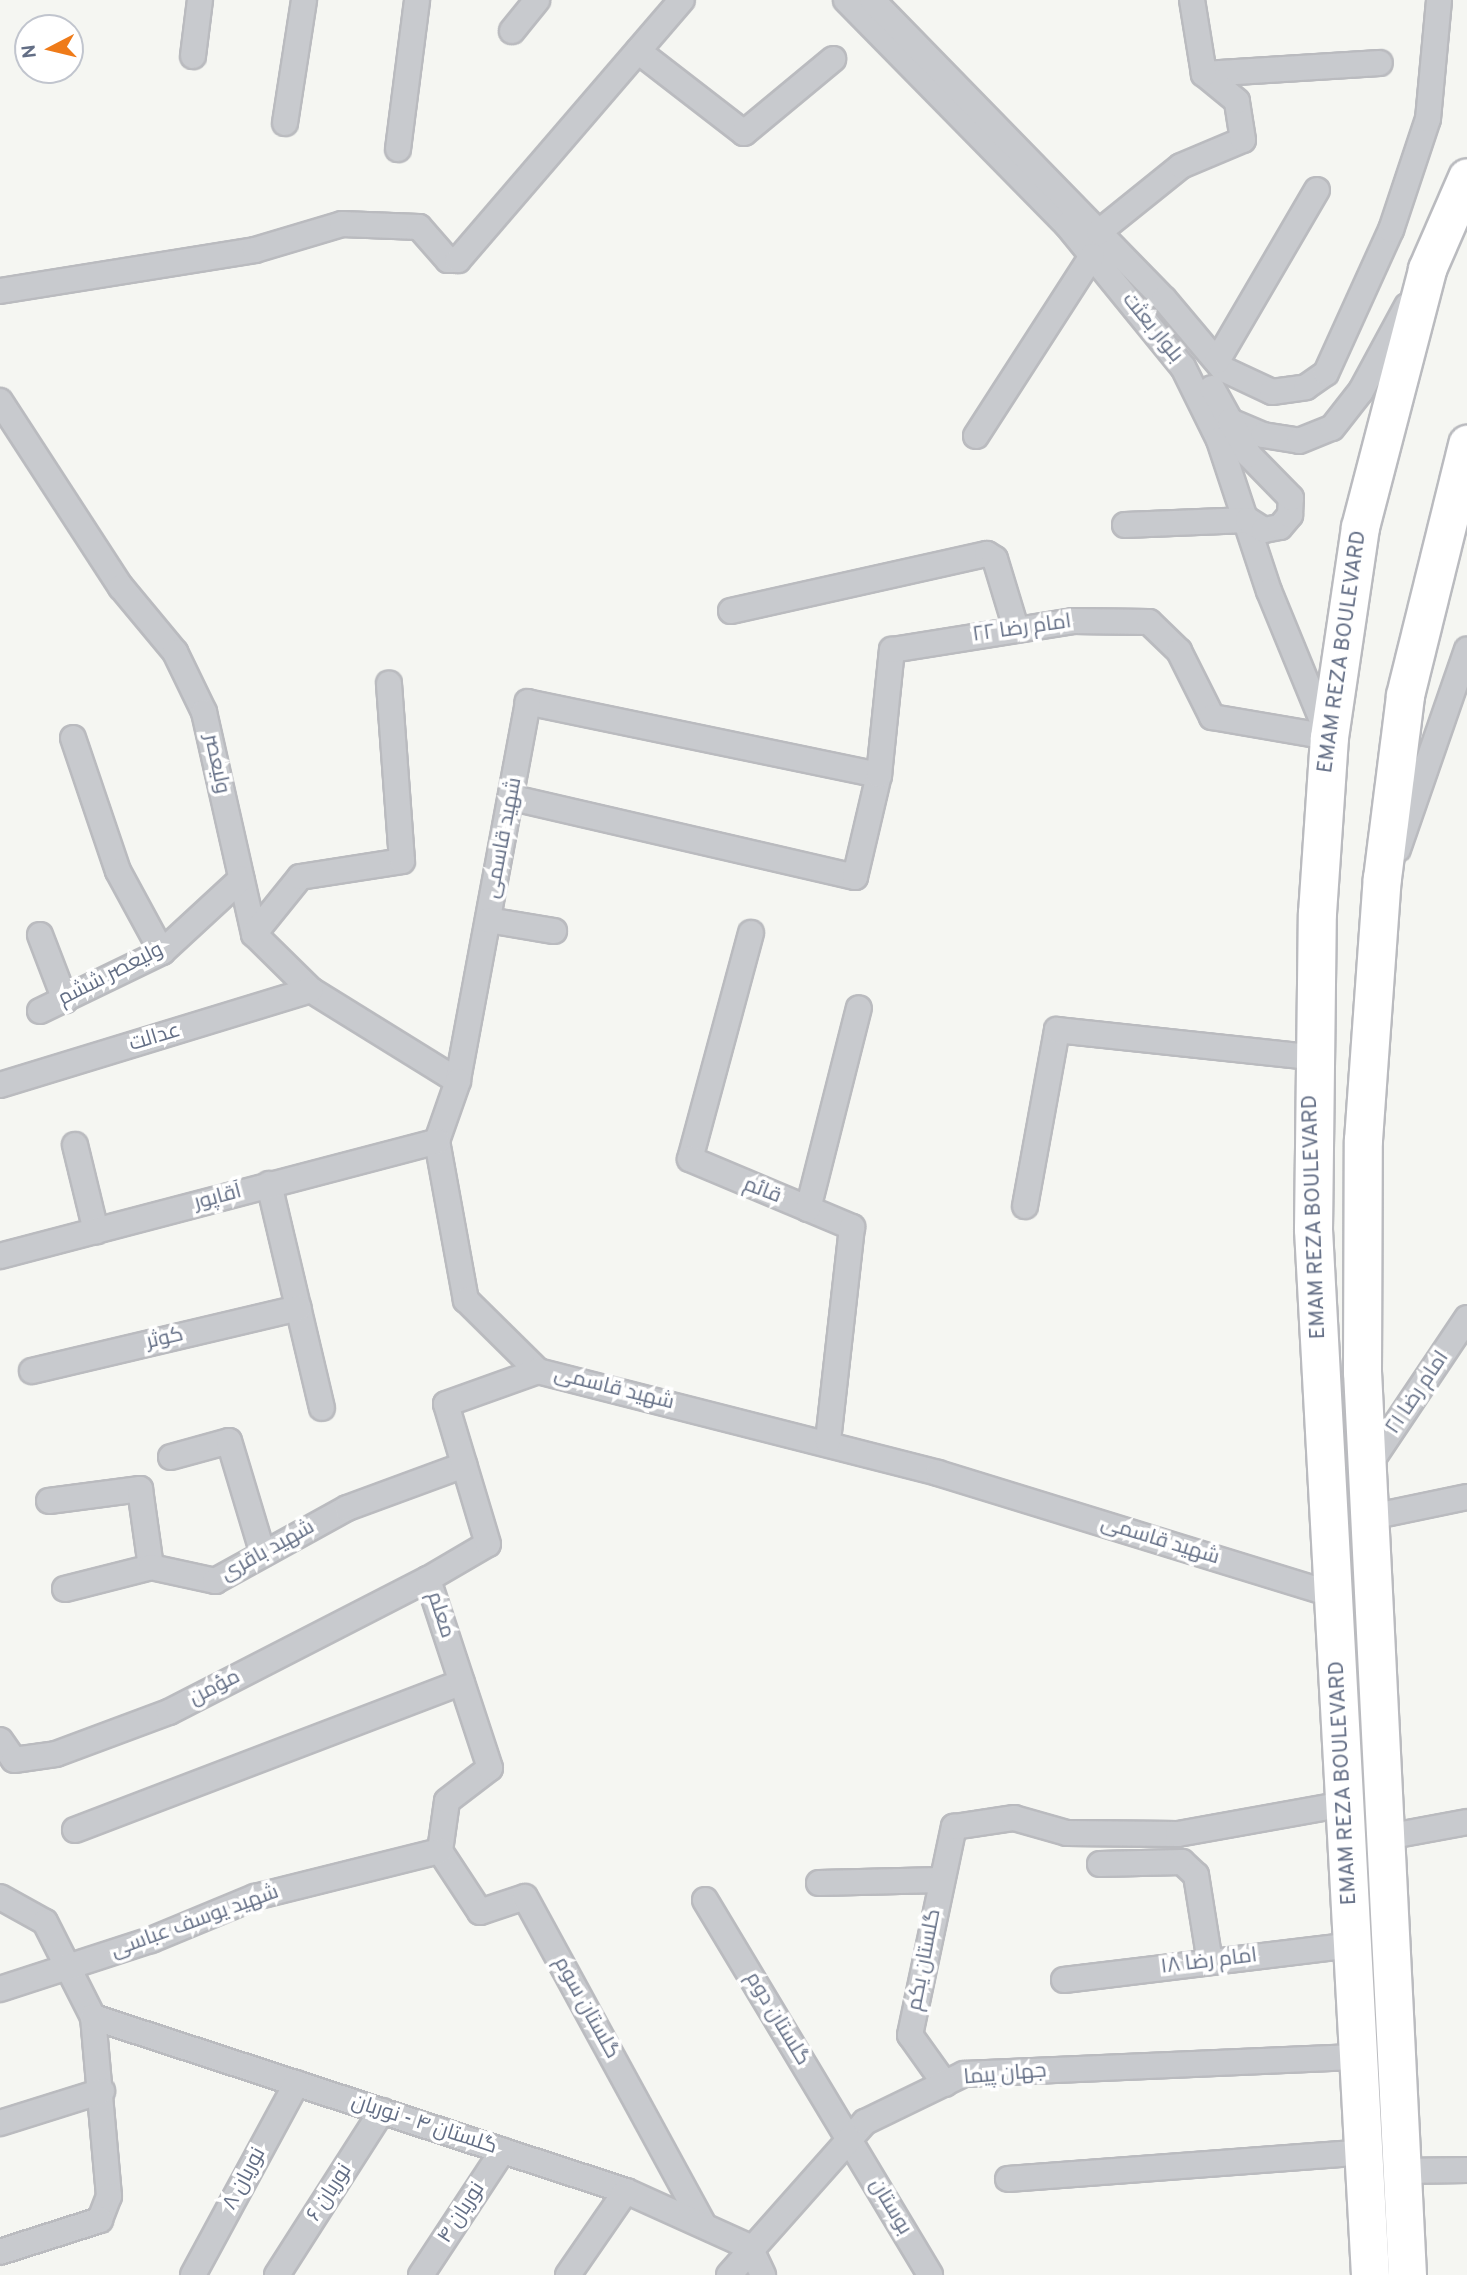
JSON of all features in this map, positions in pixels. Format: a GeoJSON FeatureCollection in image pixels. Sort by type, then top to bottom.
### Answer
{"type":"FeatureCollection","features":[{"type":"Feature","properties":{"kind":"highway","name":"EMAM REZA BOULEVARD"},"geometry":{"type":"LineString","coordinates":[[1370,2275],[1354,1945],[1332,1594],[1311,1046],[1329,737],[1360,527],[1427,269],[1467,177]]}},
{"type":"Feature","properties":{"kind":"highway","name":"EMAM REZA BOULEVARD"},"geometry":{"type":"LineString","coordinates":[[1407,2275],[1368,1466],[1360,1241],[1370,1042],[1381,903],[1405,695],[1467,444]]}},
{"type":"Feature","properties":{"kind":"highway"},"geometry":{"type":"LineString","coordinates":[[1311,1046],[1322,1024],[1345,1019],[1364,1029],[1370,1042]]}},
{"type":"Feature","properties":{"kind":"street"},"geometry":{"type":"LineString","coordinates":[[193,55],[200,0]]}},
{"type":"Feature","properties":{"kind":"street"},"geometry":{"type":"LineString","coordinates":[[285,123],[304,0]]}},
{"type":"Feature","properties":{"kind":"street"},"geometry":{"type":"LineString","coordinates":[[398,149],[417,0]]}},
{"type":"Feature","properties":{"kind":"street"},"geometry":{"type":"LineString","coordinates":[[512,31],[537,0]]}},
{"type":"Feature","properties":{"kind":"street"},"geometry":{"type":"LineString","coordinates":[[0,291],[255,250],[342,224],[419,227],[448,260],[458,260],[682,0]]}},
{"type":"Feature","properties":{"kind":"street","name":"بلوار بعثت"},"geometry":{"type":"LineString","coordinates":[[846,0],[1092,256],[1184,367],[1248,520],[1329,737]]}},
{"type":"Feature","properties":{"kind":"street","name":"بلوار بعثت"},"geometry":{"type":"LineString","coordinates":[[872,0],[1164,299],[1220,365]]}},
{"type":"Feature","properties":{"kind":"street"},"geometry":{"type":"LineString","coordinates":[[1099,232],[1181,166],[1243,141],[1237,101],[1204,74],[1192,0]]}},
{"type":"Feature","properties":{"kind":"street"},"geometry":{"type":"LineString","coordinates":[[1317,190],[1220,365],[1272,392],[1307,387],[1326,373],[1391,230],[1427,119],[1439,0]]}},
{"type":"Feature","properties":{"kind":"street"},"geometry":{"type":"LineString","coordinates":[[638,51],[744,133],[834,60]]}},
{"type":"Feature","properties":{"kind":"street"},"geometry":{"type":"LineString","coordinates":[[1204,74],[1380,63]]}},
{"type":"Feature","properties":{"kind":"street"},"geometry":{"type":"LineString","coordinates":[[976,436],[1092,256]]}},
{"type":"Feature","properties":{"kind":"street"},"geometry":{"type":"LineString","coordinates":[[1230,421],[1299,441],[1332,428],[1361,391],[1427,269]]}},
{"type":"Feature","properties":{"kind":"street"},"geometry":{"type":"LineString","coordinates":[[1125,525],[1248,520],[1264,530],[1280,527],[1290,515],[1292,498],[1249,455],[1164,299]]}},
{"type":"Feature","properties":{"kind":"street","name":"ولیعصر"},"geometry":{"type":"LineString","coordinates":[[0,401],[121,587],[175,652],[204,712],[254,934]]}},
{"type":"Feature","properties":{"kind":"street"},"geometry":{"type":"LineString","coordinates":[[731,611],[987,554],[995,559],[1016,628]]}},
{"type":"Feature","properties":{"kind":"street","name":"امام رضا ۲۲"},"geometry":{"type":"LineString","coordinates":[[513,798],[855,877],[879,775],[891,650],[1016,628],[1149,622],[1179,651],[1212,717],[1329,737]]}},
{"type":"Feature","properties":{"kind":"street"},"geometry":{"type":"LineString","coordinates":[[1381,903],[1467,649]]}},
{"type":"Feature","properties":{"kind":"street"},"geometry":{"type":"LineString","coordinates":[[389,683],[402,861],[300,877],[254,934],[311,990],[458,1081]]}},
{"type":"Feature","properties":{"kind":"street","name":"شهید قاسمی"},"geometry":{"type":"LineString","coordinates":[[879,775],[528,702],[513,798],[458,1081],[437,1141],[466,1300],[538,1371],[828,1442],[1332,1594]]}},
{"type":"Feature","properties":{"kind":"street"},"geometry":{"type":"LineString","coordinates":[[73,738],[118,871],[162,952]]}},
{"type":"Feature","properties":{"kind":"street","name":"ولیعصر ششم"},"geometry":{"type":"LineString","coordinates":[[40,1011],[162,952],[241,879]]}},
{"type":"Feature","properties":{"kind":"street"},"geometry":{"type":"LineString","coordinates":[[488,920],[554,931]]}},
{"type":"Feature","properties":{"kind":"street","name":"قائم"},"geometry":{"type":"LineString","coordinates":[[751,933],[690,1159],[852,1227],[828,1442]]}},
{"type":"Feature","properties":{"kind":"street"},"geometry":{"type":"LineString","coordinates":[[40,935],[65,1000]]}},
{"type":"Feature","properties":{"kind":"street","name":"عدالت"},"geometry":{"type":"LineString","coordinates":[[0,1085],[311,990]]}},
{"type":"Feature","properties":{"kind":"street"},"geometry":{"type":"LineString","coordinates":[[808,1209],[859,1008]]}},
{"type":"Feature","properties":{"kind":"street"},"geometry":{"type":"LineString","coordinates":[[1025,1206],[1057,1030],[1311,1046]]}},
{"type":"Feature","properties":{"kind":"street","name":"آقاپور"},"geometry":{"type":"LineString","coordinates":[[0,1256],[437,1141]]}},
{"type":"Feature","properties":{"kind":"street"},"geometry":{"type":"LineString","coordinates":[[75,1145],[96,1231]]}},
{"type":"Feature","properties":{"kind":"street"},"geometry":{"type":"LineString","coordinates":[[269,1184],[322,1408]]}},
{"type":"Feature","properties":{"kind":"street","name":"کوثر"},"geometry":{"type":"LineString","coordinates":[[32,1371],[299,1308]]}},
{"type":"Feature","properties":{"kind":"street","name":"امام رضا ۲۱"},"geometry":{"type":"LineString","coordinates":[[1368,1466],[1467,1318]]}},
{"type":"Feature","properties":{"kind":"street","name":"معلم"},"geometry":{"type":"LineString","coordinates":[[440,1851],[447,1801],[490,1768],[428,1579],[488,1544],[446,1404],[538,1371]]}},
{"type":"Feature","properties":{"kind":"street"},"geometry":{"type":"LineString","coordinates":[[172,1457],[229,1441],[263,1554]]}},
{"type":"Feature","properties":{"kind":"street","name":"شهید باقری"},"geometry":{"type":"LineString","coordinates":[[65,1589],[151,1567],[215,1581],[346,1508],[464,1465]]}},
{"type":"Feature","properties":{"kind":"street"},"geometry":{"type":"LineString","coordinates":[[49,1501],[140,1489],[151,1567]]}},
{"type":"Feature","properties":{"kind":"street"},"geometry":{"type":"LineString","coordinates":[[1371,1517],[1467,1497]]}},
{"type":"Feature","properties":{"kind":"street","name":"مؤمن"},"geometry":{"type":"LineString","coordinates":[[0,1740],[13,1760],[56,1754],[169,1712],[428,1579]]}},
{"type":"Feature","properties":{"kind":"street"},"geometry":{"type":"LineString","coordinates":[[75,1830],[462,1682]]}},
{"type":"Feature","properties":{"kind":"street","name":"گلستان یکم"},"geometry":{"type":"LineString","coordinates":[[945,2084],[910,2035],[954,1826],[1014,1818],[1067,1833],[1178,1834],[1345,1804]]}},
{"type":"Feature","properties":{"kind":"street"},"geometry":{"type":"LineString","coordinates":[[1386,1837],[1467,1822]]}},
{"type":"Feature","properties":{"kind":"street","name":"شهید یوسف عباسی"},"geometry":{"type":"LineString","coordinates":[[0,1989],[73,1967],[255,1897],[440,1851]]}},
{"type":"Feature","properties":{"kind":"street","name":"گلستان سوم"},"geometry":{"type":"LineString","coordinates":[[440,1851],[480,1912],[525,1897],[704,2225]]}},
{"type":"Feature","properties":{"kind":"street"},"geometry":{"type":"LineString","coordinates":[[1100,1864],[1182,1862],[1196,1875],[1210,1962]]}},
{"type":"Feature","properties":{"kind":"street"},"geometry":{"type":"LineString","coordinates":[[819,1882],[941,1880]]}},
{"type":"Feature","properties":{"kind":"street"},"geometry":{"type":"LineString","coordinates":[[0,1897],[45,1922],[73,1967],[93,2017],[102,2091],[109,2196],[100,2220],[0,2252]]}},
{"type":"Feature","properties":{"kind":"street","name":"گلستان دوم"},"geometry":{"type":"LineString","coordinates":[[705,1900],[850,2138]]}},
{"type":"Feature","properties":{"kind":"street","name":"امام رضا ۱۸"},"geometry":{"type":"LineString","coordinates":[[1064,1980],[1354,1945]]}},
{"type":"Feature","properties":{"kind":"street","name":"گلستان ۴ - نوریان"},"geometry":{"type":"LineString","coordinates":[[93,2017],[626,2191],[750,2246]]}},
{"type":"Feature","properties":{"kind":"street","name":"جهان پیما"},"geometry":{"type":"LineString","coordinates":[[729,2275],[750,2246],[865,2122],[964,2074],[1360,2057]]}},
{"type":"Feature","properties":{"kind":"street","name":"نوریان ۸"},"geometry":{"type":"LineString","coordinates":[[193,2275],[297,2083]]}},
{"type":"Feature","properties":{"kind":"street"},"geometry":{"type":"LineString","coordinates":[[0,2123],[102,2091]]}},
{"type":"Feature","properties":{"kind":"street","name":"نوریان ۶"},"geometry":{"type":"LineString","coordinates":[[277,2275],[382,2111]]}},
{"type":"Feature","properties":{"kind":"street","name":"بوستان"},"geometry":{"type":"LineString","coordinates":[[850,2138],[930,2275]]}},
{"type":"Feature","properties":{"kind":"street","name":"نوریان ۴"},"geometry":{"type":"LineString","coordinates":[[421,2275],[503,2150]]}},
{"type":"Feature","properties":{"kind":"street"},"geometry":{"type":"LineString","coordinates":[[1008,2179],[1364,2152]]}},
{"type":"Feature","properties":{"kind":"street"},"geometry":{"type":"LineString","coordinates":[[1401,2171],[1467,2170]]}},
{"type":"Feature","properties":{"kind":"street"},"geometry":{"type":"LineString","coordinates":[[568,2275],[626,2191]]}},
{"type":"Feature","properties":{"kind":"street"},"geometry":{"type":"LineString","coordinates":[[750,2246],[763,2275]]}}]}
